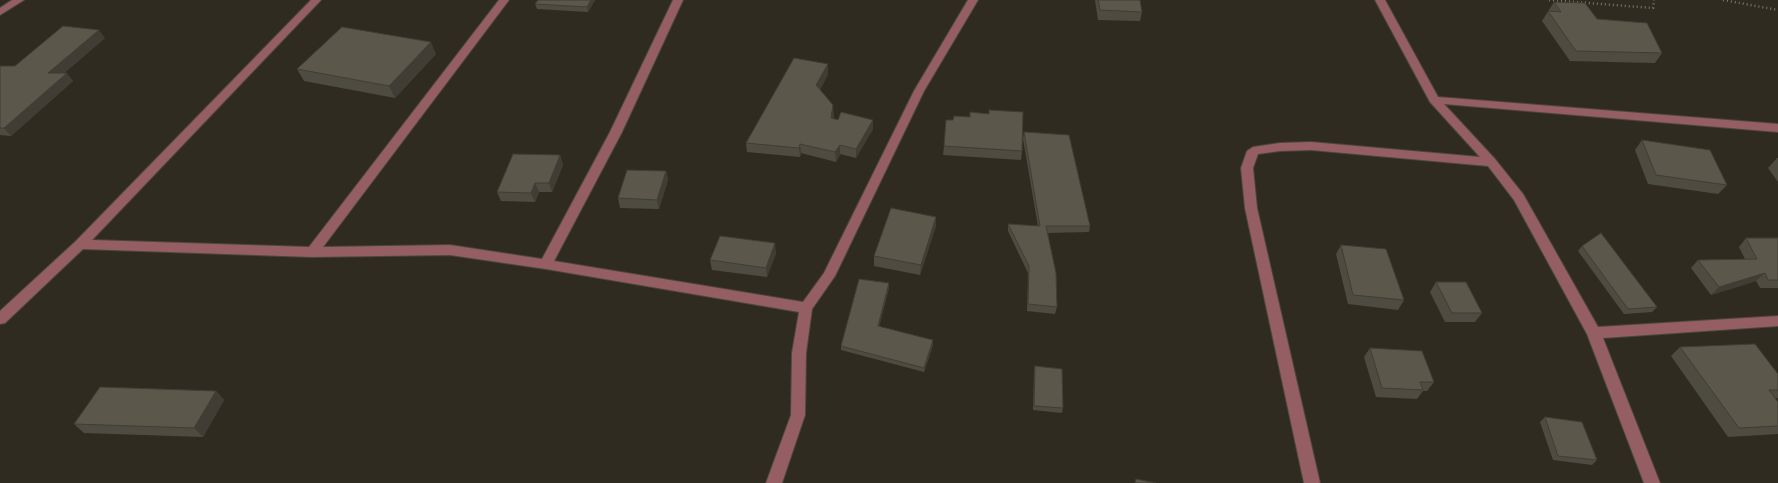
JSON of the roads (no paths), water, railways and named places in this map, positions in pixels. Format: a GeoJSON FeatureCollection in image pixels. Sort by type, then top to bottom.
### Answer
{"type":"FeatureCollection","features":[{"type":"Feature","properties":{"kind":"street"},"geometry":{"type":"LineString","coordinates":[[0,12],[18,0]]}},
{"type":"Feature","properties":{"kind":"street"},"geometry":{"type":"LineString","coordinates":[[0,319],[80,244],[316,0]]}},
{"type":"Feature","properties":{"kind":"street"},"geometry":{"type":"LineString","coordinates":[[312,252],[504,0]]}},
{"type":"Feature","properties":{"kind":"street"},"geometry":{"type":"LineString","coordinates":[[546,264],[616,132],[678,0]]}},
{"type":"Feature","properties":{"kind":"street"},"geometry":{"type":"LineString","coordinates":[[774,483],[798,415],[800,352],[806,308],[829,276],[919,91],[973,0]]}},
{"type":"Feature","properties":{"kind":"street"},"geometry":{"type":"LineString","coordinates":[[1380,0],[1434,100],[1491,162],[1518,197],[1594,333],[1652,483]]}},
{"type":"Feature","properties":{"kind":"street"},"geometry":{"type":"LineString","coordinates":[[1434,100],[1778,128]]}},
{"type":"Feature","properties":{"kind":"street"},"geometry":{"type":"LineString","coordinates":[[1312,483],[1251,208],[1247,168],[1253,150],[1311,146],[1491,162]]}},
{"type":"Feature","properties":{"kind":"street"},"geometry":{"type":"LineString","coordinates":[[80,244],[312,252],[450,250],[546,264],[806,308]]}},
{"type":"Feature","properties":{"kind":"street"},"geometry":{"type":"LineString","coordinates":[[1594,333],[1778,321]]}}]}
